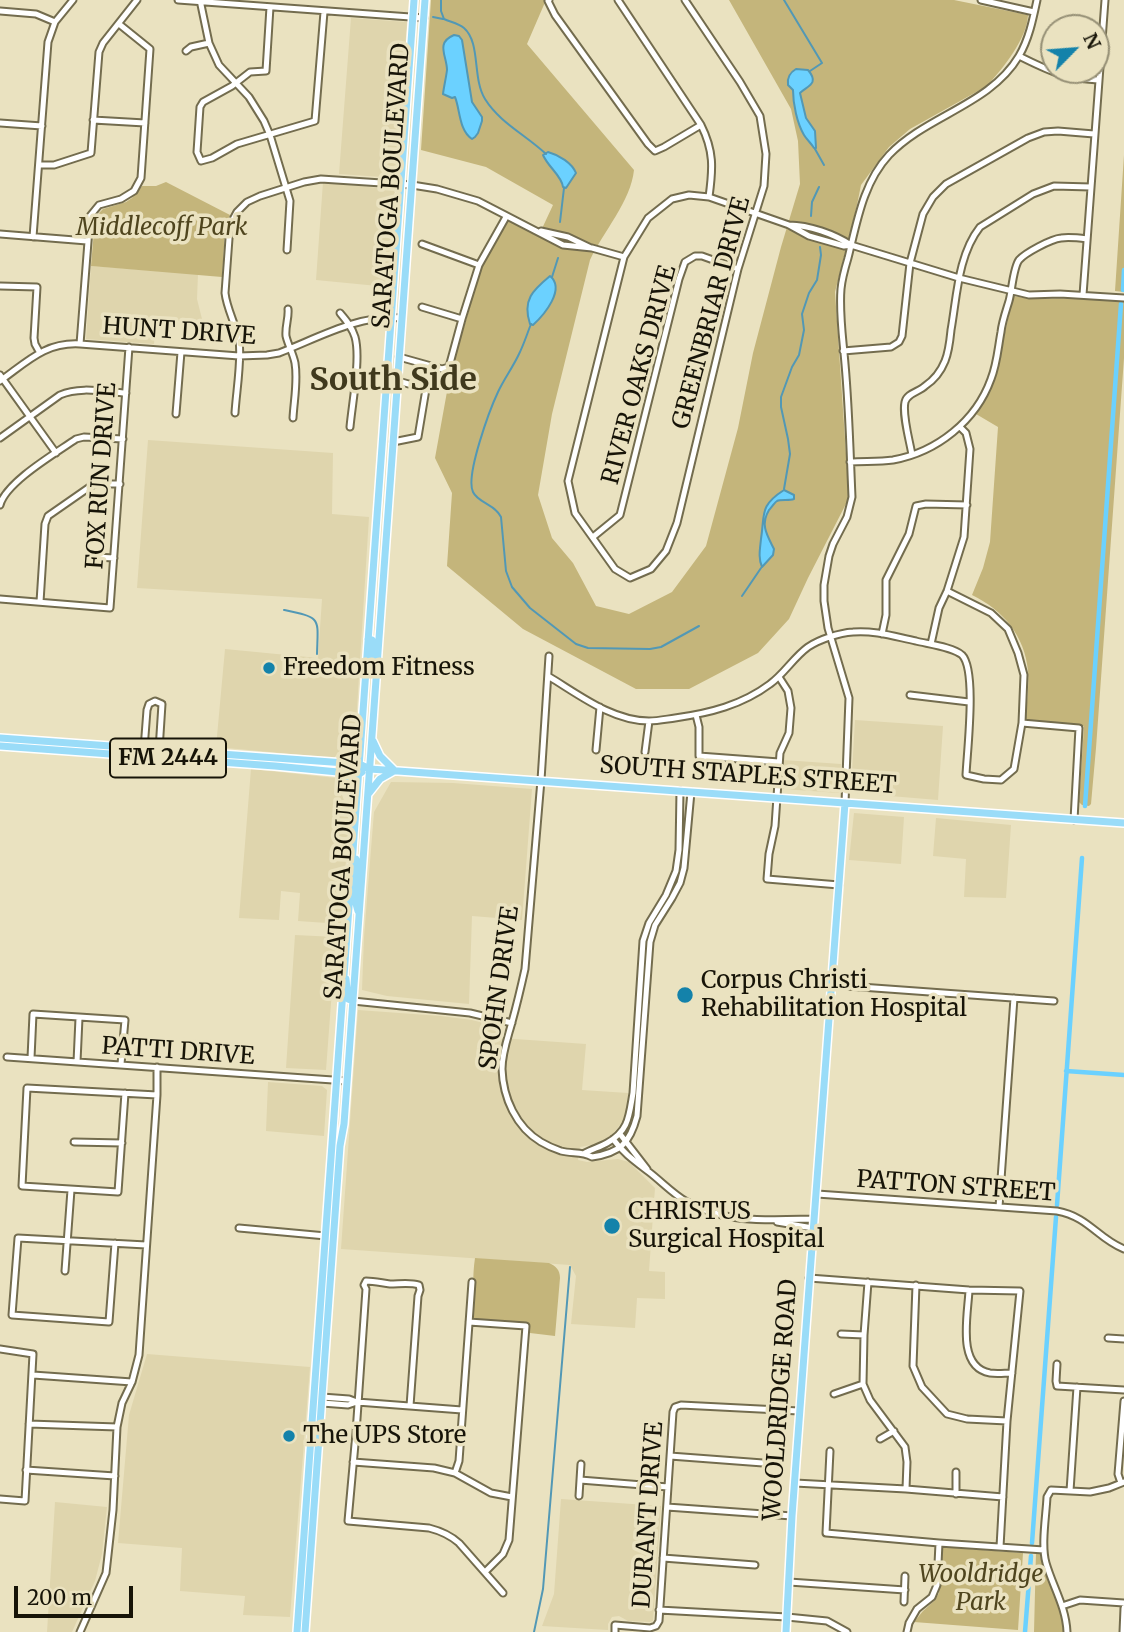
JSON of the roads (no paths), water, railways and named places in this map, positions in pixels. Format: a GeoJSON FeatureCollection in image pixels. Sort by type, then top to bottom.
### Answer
{"type":"FeatureCollection","features":[{"type":"Feature","properties":{"kind":"main road","name":"SARATOGA BOULEVARD"},"geometry":{"type":"LineString","coordinates":[[319,1402],[316,1384],[326,1236],[414,0]]}},
{"type":"Feature","properties":{"kind":"main road","name":"SARATOGA BOULEVARD"},"geometry":{"type":"LineString","coordinates":[[297,1632],[347,1081],[425,0]]}},
{"type":"Feature","properties":{"kind":"main road"},"geometry":{"type":"LineString","coordinates":[[386,400],[389,417],[388,439],[393,442]]}},
{"type":"Feature","properties":{"kind":"main road"},"geometry":{"type":"LineString","coordinates":[[380,485],[382,520],[387,524]]}},
{"type":"Feature","properties":{"kind":"main road"},"geometry":{"type":"LineString","coordinates":[[377,527],[382,529],[381,549],[384,563]]}},
{"type":"Feature","properties":{"kind":"main road"},"geometry":{"type":"LineString","coordinates":[[371,602],[375,615],[373,632],[379,639]]}},
{"type":"Feature","properties":{"kind":"main road"},"geometry":{"type":"LineString","coordinates":[[368,639],[374,643],[372,669],[376,686]]}},
{"type":"Feature","properties":{"kind":"main road"},"geometry":{"type":"LineString","coordinates":[[368,795],[380,779],[394,771],[374,747],[372,737]]}},
{"type":"Feature","properties":{"kind":"main road","name":"SOUTH STAPLES STREET"},"geometry":{"type":"LineString","coordinates":[[0,738],[197,760],[359,774],[370,769]]}},
{"type":"Feature","properties":{"kind":"main road"},"geometry":{"type":"LineString","coordinates":[[336,762],[349,757],[361,743]]}},
{"type":"Feature","properties":{"kind":"main road","name":"SOUTH STAPLES STREET"},"geometry":{"type":"LineString","coordinates":[[0,746],[78,751],[99,750],[111,746],[359,764],[370,769],[394,771],[1124,823]]}},
{"type":"Feature","properties":{"kind":"main road"},"geometry":{"type":"LineString","coordinates":[[197,760],[209,753]]}},
{"type":"Feature","properties":{"kind":"main road"},"geometry":{"type":"LineString","coordinates":[[336,772],[349,780],[356,804]]}},
{"type":"Feature","properties":{"kind":"main road","name":"WOOLDRIDGE ROAD"},"geometry":{"type":"LineString","coordinates":[[786,1632],[799,1412],[845,803]]}},
{"type":"Feature","properties":{"kind":"main road"},"geometry":{"type":"LineString","coordinates":[[352,859],[356,859],[358,865],[355,900],[359,918]]}},
{"type":"Feature","properties":{"kind":"main road"},"geometry":{"type":"LineString","coordinates":[[345,971],[348,999],[353,1001]]}},
{"type":"Feature","properties":{"kind":"main road"},"geometry":{"type":"LineString","coordinates":[[326,1236],[330,1238],[332,1263]]}},
{"type":"Feature","properties":{"kind":"main road"},"geometry":{"type":"LineString","coordinates":[[305,1632],[319,1402]]}},
{"type":"Feature","properties":{"kind":"main road"},"geometry":{"type":"LineString","coordinates":[[304,1538],[307,1551],[311,1554]]}},
{"type":"Feature","properties":{"kind":"main road"},"geometry":{"type":"LineString","coordinates":[[303,1558],[306,1560],[309,1574]]}},
{"type":"Feature","properties":{"kind":"street"},"geometry":{"type":"LineString","coordinates":[[33,237],[48,42],[55,22],[73,0]]}},
{"type":"Feature","properties":{"kind":"street"},"geometry":{"type":"LineString","coordinates":[[39,165],[54,165],[91,153],[99,52],[137,0]]}},
{"type":"Feature","properties":{"kind":"street"},"geometry":{"type":"LineString","coordinates":[[178,0],[424,18]]}},
{"type":"Feature","properties":{"kind":"street"},"geometry":{"type":"LineString","coordinates":[[548,0],[555,15],[655,150],[701,125]]}},
{"type":"Feature","properties":{"kind":"street"},"geometry":{"type":"LineString","coordinates":[[618,0],[701,125],[709,142],[712,172],[709,197]]}},
{"type":"Feature","properties":{"kind":"street","name":"GREENBRIAR DRIVE"},"geometry":{"type":"LineString","coordinates":[[593,537],[615,569],[630,578],[651,569],[666,551],[677,523],[738,269],[764,187],[766,154],[760,116],[685,0]]}},
{"type":"Feature","properties":{"kind":"street"},"geometry":{"type":"LineString","coordinates":[[981,0],[1034,12]]}},
{"type":"Feature","properties":{"kind":"street","name":"WOOLDRIDGE ROAD"},"geometry":{"type":"LineString","coordinates":[[845,803],[849,698],[825,614],[824,586],[829,556],[851,507],[852,497],[843,351],[842,276],[868,187],[879,167],[911,136],[988,90],[1008,72],[1019,56],[1031,27],[1037,0]]}},
{"type":"Feature","properties":{"kind":"street"},"geometry":{"type":"LineString","coordinates":[[200,1],[209,43],[219,65],[256,107],[270,135],[290,201],[287,250]]}},
{"type":"Feature","properties":{"kind":"street"},"geometry":{"type":"LineString","coordinates":[[270,7],[266,71],[250,72],[222,93],[203,102],[200,107],[197,152],[201,161],[237,144],[315,121],[324,12]]}},
{"type":"Feature","properties":{"kind":"street"},"geometry":{"type":"LineString","coordinates":[[0,11],[36,13],[55,22]]}},
{"type":"Feature","properties":{"kind":"street"},"geometry":{"type":"LineString","coordinates":[[80,344],[90,216],[99,205],[121,199],[134,191],[141,178],[150,49],[119,23]]}},
{"type":"Feature","properties":{"kind":"street"},"geometry":{"type":"LineString","coordinates":[[187,51],[191,47],[209,43]]}},
{"type":"Feature","properties":{"kind":"street"},"geometry":{"type":"LineString","coordinates":[[1019,56],[1040,66]]}},
{"type":"Feature","properties":{"kind":"street"},"geometry":{"type":"LineString","coordinates":[[1083,295],[1098,84]]}},
{"type":"Feature","properties":{"kind":"street"},"geometry":{"type":"LineString","coordinates":[[93,120],[145,124]]}},
{"type":"Feature","properties":{"kind":"street"},"geometry":{"type":"LineString","coordinates":[[0,123],[42,126]]}},
{"type":"Feature","properties":{"kind":"street"},"geometry":{"type":"LineString","coordinates":[[843,351],[891,347],[899,342],[902,336],[909,263],[923,214],[933,197],[946,184],[1028,138],[1044,132],[1094,134]]}},
{"type":"Feature","properties":{"kind":"street"},"geometry":{"type":"LineString","coordinates":[[235,414],[239,339],[225,293],[230,225],[236,212],[260,195],[321,179],[437,188],[478,201],[563,245],[592,248],[624,257]]}},
{"type":"Feature","properties":{"kind":"street"},"geometry":{"type":"LineString","coordinates":[[912,455],[905,403],[909,395],[936,377],[945,362],[959,278],[974,235],[980,227],[1033,194],[1054,186],[1091,187]]}},
{"type":"Feature","properties":{"kind":"street"},"geometry":{"type":"LineString","coordinates":[[593,537],[575,513],[568,481],[624,257],[648,218],[672,199],[689,195],[709,197],[789,225],[809,236],[844,246],[851,245],[959,278],[1030,295],[1124,298]]}},
{"type":"Feature","properties":{"kind":"street"},"geometry":{"type":"LineString","coordinates":[[399,357],[442,369],[449,367],[480,265],[506,217]]}},
{"type":"Feature","properties":{"kind":"street"},"geometry":{"type":"LineString","coordinates":[[0,234],[87,241]]}},
{"type":"Feature","properties":{"kind":"street"},"geometry":{"type":"LineString","coordinates":[[850,462],[892,460],[912,455],[936,445],[960,427],[979,403],[991,379],[1016,265],[1024,255],[1059,238],[1087,239]]}},
{"type":"Feature","properties":{"kind":"street"},"geometry":{"type":"LineString","coordinates":[[422,244],[480,265]]}},
{"type":"Feature","properties":{"kind":"street","name":"RIVER OAKS DRIVE"},"geometry":{"type":"LineString","coordinates":[[593,537],[621,515],[685,262],[695,256],[702,256],[738,269]]}},
{"type":"Feature","properties":{"kind":"street"},"geometry":{"type":"LineString","coordinates":[[0,286],[37,287],[34,338],[40,353]]}},
{"type":"Feature","properties":{"kind":"street"},"geometry":{"type":"LineString","coordinates":[[422,307],[462,319]]}},
{"type":"Feature","properties":{"kind":"street"},"geometry":{"type":"LineString","coordinates":[[288,309],[286,337],[296,374],[293,418]]}},
{"type":"Feature","properties":{"kind":"street"},"geometry":{"type":"LineString","coordinates":[[340,313],[350,325],[357,354],[350,427]]}},
{"type":"Feature","properties":{"kind":"street","name":"HUNT DRIVE"},"geometry":{"type":"LineString","coordinates":[[1,378],[59,344],[239,356],[267,355],[362,320],[402,318]]}},
{"type":"Feature","properties":{"kind":"street","name":"FOX RUN DRIVE"},"geometry":{"type":"LineString","coordinates":[[40,602],[110,608],[129,347]]}},
{"type":"Feature","properties":{"kind":"street"},"geometry":{"type":"LineString","coordinates":[[176,414],[181,352]]}},
{"type":"Feature","properties":{"kind":"street"},"geometry":{"type":"LineString","coordinates":[[1,378],[56,453]]}},
{"type":"Feature","properties":{"kind":"street"},"geometry":{"type":"LineString","coordinates":[[393,442],[418,438],[426,389],[398,381]]}},
{"type":"Feature","properties":{"kind":"street"},"geometry":{"type":"LineString","coordinates":[[0,438],[68,391],[126,393]]}},
{"type":"Feature","properties":{"kind":"street"},"geometry":{"type":"LineString","coordinates":[[931,644],[939,608],[964,537],[970,449],[960,427]]}},
{"type":"Feature","properties":{"kind":"street"},"geometry":{"type":"LineString","coordinates":[[0,505],[2,497],[13,485],[76,439],[123,439]]}},
{"type":"Feature","properties":{"kind":"street"},"geometry":{"type":"LineString","coordinates":[[0,598],[40,602],[45,524],[48,516],[94,484],[120,484]]}},
{"type":"Feature","properties":{"kind":"street"},"geometry":{"type":"LineString","coordinates":[[882,634],[886,615],[886,580],[908,534],[916,506],[967,505]]}},
{"type":"Feature","properties":{"kind":"street"},"geometry":{"type":"LineString","coordinates":[[96,557],[114,558]]}},
{"type":"Feature","properties":{"kind":"street"},"geometry":{"type":"LineString","coordinates":[[548,676],[625,718],[649,721],[712,712],[745,700],[779,677],[808,647],[852,632],[882,634],[931,644],[960,653],[965,660],[971,690],[965,775],[1002,780],[1014,769],[1022,723],[1024,675],[1018,653],[1008,629],[991,613],[947,591]]}},
{"type":"Feature","properties":{"kind":"street","name":"SPOHN DRIVE"},"geometry":{"type":"LineString","coordinates":[[549,656],[525,969],[505,1046],[502,1068],[505,1092],[516,1118],[542,1143],[561,1151],[585,1153],[592,1157],[608,1155],[620,1148]]}},
{"type":"Feature","properties":{"kind":"street"},"geometry":{"type":"LineString","coordinates":[[779,677],[788,691],[791,708],[789,733],[780,753],[775,826],[767,879],[839,885]]}},
{"type":"Feature","properties":{"kind":"street"},"geometry":{"type":"LineString","coordinates":[[910,695],[970,702]]}},
{"type":"Feature","properties":{"kind":"street"},"geometry":{"type":"LineString","coordinates":[[144,749],[147,710],[149,704],[155,701],[162,704],[159,750]]}},
{"type":"Feature","properties":{"kind":"street"},"geometry":{"type":"LineString","coordinates":[[596,750],[600,706]]}},
{"type":"Feature","properties":{"kind":"street"},"geometry":{"type":"LineString","coordinates":[[696,715],[699,727],[699,757],[779,762]]}},
{"type":"Feature","properties":{"kind":"street"},"geometry":{"type":"LineString","coordinates":[[645,752],[649,721]]}},
{"type":"Feature","properties":{"kind":"street"},"geometry":{"type":"LineString","coordinates":[[1022,723],[1079,728],[1074,820]]}},
{"type":"Feature","properties":{"kind":"street"},"geometry":{"type":"LineString","coordinates":[[620,1148],[634,1130],[638,1116],[636,1094],[645,958],[655,925],[684,868],[680,791]]}},
{"type":"Feature","properties":{"kind":"street"},"geometry":{"type":"LineString","coordinates":[[682,850],[691,792]]}},
{"type":"Feature","properties":{"kind":"street"},"geometry":{"type":"LineString","coordinates":[[832,985],[1054,1001]]}},
{"type":"Feature","properties":{"kind":"street"},"geometry":{"type":"LineString","coordinates":[[999,1207],[1014,998]]}},
{"type":"Feature","properties":{"kind":"street"},"geometry":{"type":"LineString","coordinates":[[353,1001],[470,1013],[512,1023]]}},
{"type":"Feature","properties":{"kind":"street"},"geometry":{"type":"LineString","coordinates":[[30,1058],[33,1014],[125,1020],[121,1064]]}},
{"type":"Feature","properties":{"kind":"street"},"geometry":{"type":"LineString","coordinates":[[77,1062],[79,1018]]}},
{"type":"Feature","properties":{"kind":"street","name":"PATTI DRIVE"},"geometry":{"type":"LineString","coordinates":[[7,1057],[347,1081]]}},
{"type":"Feature","properties":{"kind":"street"},"geometry":{"type":"LineString","coordinates":[[80,1632],[106,1573],[117,1427],[122,1403],[132,1382],[139,1355],[157,1067]]}},
{"type":"Feature","properties":{"kind":"street"},"geometry":{"type":"LineString","coordinates":[[125,1093],[118,1192],[22,1186],[27,1088],[125,1093],[157,1095]]}},
{"type":"Feature","properties":{"kind":"street"},"geometry":{"type":"LineString","coordinates":[[585,1153],[620,1134],[625,1128],[636,1094]]}},
{"type":"Feature","properties":{"kind":"street"},"geometry":{"type":"LineString","coordinates":[[620,1134],[649,1172]]}},
{"type":"Feature","properties":{"kind":"street"},"geometry":{"type":"LineString","coordinates":[[613,1139],[667,1189],[710,1212],[731,1218],[774,1221],[814,1219]]}},
{"type":"Feature","properties":{"kind":"street"},"geometry":{"type":"LineString","coordinates":[[74,1142],[122,1143]]}},
{"type":"Feature","properties":{"kind":"street"},"geometry":{"type":"LineString","coordinates":[[65,1271],[71,1190]]}},
{"type":"Feature","properties":{"kind":"street","name":"PATTON STREET"},"geometry":{"type":"LineString","coordinates":[[817,1194],[1056,1211],[1081,1219],[1124,1249]]}},
{"type":"Feature","properties":{"kind":"street"},"geometry":{"type":"LineString","coordinates":[[774,1221],[813,1228]]}},
{"type":"Feature","properties":{"kind":"street"},"geometry":{"type":"LineString","coordinates":[[239,1228],[326,1236]]}},
{"type":"Feature","properties":{"kind":"street"},"geometry":{"type":"LineString","coordinates":[[115,1243],[109,1322],[12,1315],[18,1238],[66,1240],[115,1243],[146,1245]]}},
{"type":"Feature","properties":{"kind":"street"},"geometry":{"type":"LineString","coordinates":[[809,1278],[1020,1292],[1007,1422],[1000,1547]]}},
{"type":"Feature","properties":{"kind":"street"},"geometry":{"type":"LineString","coordinates":[[410,1406],[419,1285],[377,1283],[371,1280],[364,1285],[366,1289],[348,1521],[440,1531],[453,1538],[503,1593]]}},
{"type":"Feature","properties":{"kind":"street"},"geometry":{"type":"LineString","coordinates":[[455,1473],[472,1282]]}},
{"type":"Feature","properties":{"kind":"street"},"geometry":{"type":"LineString","coordinates":[[868,1282],[863,1384],[870,1400],[905,1447],[906,1489]]}},
{"type":"Feature","properties":{"kind":"street"},"geometry":{"type":"LineString","coordinates":[[916,1285],[913,1366],[922,1387],[947,1414],[967,1419],[1007,1422]]}},
{"type":"Feature","properties":{"kind":"street"},"geometry":{"type":"LineString","coordinates":[[969,1290],[966,1343],[968,1355],[977,1367],[989,1373],[1012,1373]]}},
{"type":"Feature","properties":{"kind":"street"},"geometry":{"type":"LineString","coordinates":[[469,1322],[526,1326],[509,1540],[503,1554],[485,1572]]}},
{"type":"Feature","properties":{"kind":"street"},"geometry":{"type":"LineString","coordinates":[[841,1334],[864,1335]]}},
{"type":"Feature","properties":{"kind":"street"},"geometry":{"type":"LineString","coordinates":[[1108,1338],[1124,1339]]}},
{"type":"Feature","properties":{"kind":"street"},"geometry":{"type":"LineString","coordinates":[[0,1349],[33,1353],[25,1501],[0,1499]]}},
{"type":"Feature","properties":{"kind":"street"},"geometry":{"type":"LineString","coordinates":[[1057,1364],[1057,1386],[1124,1390]]}},
{"type":"Feature","properties":{"kind":"street"},"geometry":{"type":"LineString","coordinates":[[33,1375],[132,1382]]}},
{"type":"Feature","properties":{"kind":"street"},"geometry":{"type":"LineString","coordinates":[[834,1394],[863,1384]]}},
{"type":"Feature","properties":{"kind":"street"},"geometry":{"type":"LineString","coordinates":[[1070,1491],[1077,1387]]}},
{"type":"Feature","properties":{"kind":"street"},"geometry":{"type":"LineString","coordinates":[[1067,1632],[1066,1618],[1045,1561],[1047,1497],[1051,1490],[1100,1490],[1122,1482],[1118,1474],[1124,1401]]}},
{"type":"Feature","properties":{"kind":"street"},"geometry":{"type":"LineString","coordinates":[[319,1402],[348,1405],[358,1402],[462,1410]]}},
{"type":"Feature","properties":{"kind":"street","name":"DURANT DRIVE"},"geometry":{"type":"LineString","coordinates":[[615,1629],[650,1628],[656,1626],[659,1621],[675,1406],[799,1412]]}},
{"type":"Feature","properties":{"kind":"street"},"geometry":{"type":"LineString","coordinates":[[29,1424],[117,1427]]}},
{"type":"Feature","properties":{"kind":"street"},"geometry":{"type":"LineString","coordinates":[[880,1439],[894,1431]]}},
{"type":"Feature","properties":{"kind":"street"},"geometry":{"type":"LineString","coordinates":[[830,1451],[826,1533],[1044,1550]]}},
{"type":"Feature","properties":{"kind":"street"},"geometry":{"type":"LineString","coordinates":[[670,1456],[763,1463]]}},
{"type":"Feature","properties":{"kind":"street"},"geometry":{"type":"LineString","coordinates":[[353,1462],[434,1468],[455,1473],[491,1493],[513,1497]]}},
{"type":"Feature","properties":{"kind":"street"},"geometry":{"type":"LineString","coordinates":[[579,1496],[581,1464]]}},
{"type":"Feature","properties":{"kind":"street"},"geometry":{"type":"LineString","coordinates":[[26,1470],[115,1476]]}},
{"type":"Feature","properties":{"kind":"street"},"geometry":{"type":"LineString","coordinates":[[956,1472],[956,1493]]}},
{"type":"Feature","properties":{"kind":"street"},"geometry":{"type":"LineString","coordinates":[[580,1480],[668,1487]]}},
{"type":"Feature","properties":{"kind":"street"},"geometry":{"type":"LineString","coordinates":[[795,1483],[1003,1497]]}},
{"type":"Feature","properties":{"kind":"street"},"geometry":{"type":"LineString","coordinates":[[667,1507],[792,1516]]}},
{"type":"Feature","properties":{"kind":"street"},"geometry":{"type":"LineString","coordinates":[[907,1632],[913,1616],[932,1597],[937,1586],[939,1543]]}},
{"type":"Feature","properties":{"kind":"street"},"geometry":{"type":"LineString","coordinates":[[663,1558],[755,1565]]}},
{"type":"Feature","properties":{"kind":"street"},"geometry":{"type":"LineString","coordinates":[[904,1602],[905,1576]]}},
{"type":"Feature","properties":{"kind":"street"},"geometry":{"type":"LineString","coordinates":[[789,1582],[905,1590]]}},
{"type":"Feature","properties":{"kind":"street"},"geometry":{"type":"LineString","coordinates":[[1062,1606],[1080,1600],[1124,1605],[1123,1632]]}},
{"type":"Feature","properties":{"kind":"street"},"geometry":{"type":"LineString","coordinates":[[659,1610],[831,1622],[847,1632]]}},
{"type":"Feature","properties":{"kind":"water"},"geometry":{"type":"Polygon","coordinates":[[[454,35],[462,40],[472,102],[482,117],[478,133],[472,139],[462,125],[455,97],[443,94],[447,70],[443,46],[448,38],[454,35]]]}},
{"type":"Feature","properties":{"kind":"water"},"geometry":{"type":"Polygon","coordinates":[[[796,69],[808,70],[813,79],[800,93],[806,118],[815,131],[816,148],[805,137],[796,113],[793,90],[788,85],[789,76],[796,69]]]}},
{"type":"Feature","properties":{"kind":"water"},"geometry":{"type":"Polygon","coordinates":[[[548,152],[565,160],[576,173],[566,188],[543,155],[548,152]]]}},
{"type":"Feature","properties":{"kind":"water"},"geometry":{"type":"Polygon","coordinates":[[[550,276],[556,288],[555,295],[538,321],[530,324],[528,302],[550,276]]]}},
{"type":"Feature","properties":{"kind":"water"},"geometry":{"type":"Polygon","coordinates":[[[784,490],[794,495],[794,499],[776,501],[766,515],[765,530],[774,549],[773,555],[762,567],[760,553],[765,511],[770,501],[784,490]]]}},
{"type":"Feature","properties":{"kind":"waterway"},"geometry":{"type":"LineString","coordinates":[[441,0],[444,19],[462,26],[473,42],[481,91],[485,99],[506,122],[546,154]]}},
{"type":"Feature","properties":{"kind":"waterway"},"geometry":{"type":"LineString","coordinates":[[784,0],[822,63],[810,71]]}},
{"type":"Feature","properties":{"kind":"waterway"},"geometry":{"type":"LineString","coordinates":[[433,17],[443,19]]}},
{"type":"Feature","properties":{"kind":"waterway"},"geometry":{"type":"LineString","coordinates":[[815,149],[824,165]]}},
{"type":"Feature","properties":{"kind":"waterway"},"geometry":{"type":"LineString","coordinates":[[811,216],[812,202],[819,187]]}},
{"type":"Feature","properties":{"kind":"waterway"},"geometry":{"type":"LineString","coordinates":[[560,222],[564,188]]}},
{"type":"Feature","properties":{"kind":"waterway"},"geometry":{"type":"LineString","coordinates":[[784,489],[790,454],[781,397],[799,355],[804,330],[802,314],[817,280],[820,247]]}},
{"type":"Feature","properties":{"kind":"waterway"},"geometry":{"type":"LineString","coordinates":[[552,277],[558,258]]}},
{"type":"Feature","properties":{"kind":"waterway"},"geometry":{"type":"LineString","coordinates":[[1123,290],[1124,270]]}},
{"type":"Feature","properties":{"kind":"waterway"},"geometry":{"type":"LineString","coordinates":[[1085,806],[1121,304]]}},
{"type":"Feature","properties":{"kind":"waterway"},"geometry":{"type":"LineString","coordinates":[[531,324],[490,413],[475,458],[471,484],[475,496],[495,509],[501,517],[506,571],[512,587],[530,608],[576,644],[588,648],[661,647],[699,626]]}},
{"type":"Feature","properties":{"kind":"waterway"},"geometry":{"type":"LineString","coordinates":[[742,596],[761,568]]}},
{"type":"Feature","properties":{"kind":"waterway"},"geometry":{"type":"LineString","coordinates":[[284,610],[305,615],[315,621],[318,633],[317,654]]}},
{"type":"Feature","properties":{"kind":"waterway"},"geometry":{"type":"LineString","coordinates":[[1057,1205],[1082,858]]}},
{"type":"Feature","properties":{"kind":"waterway"},"geometry":{"type":"LineString","coordinates":[[1066,1071],[1124,1075]]}},
{"type":"Feature","properties":{"kind":"waterway"},"geometry":{"type":"LineString","coordinates":[[1032,1543],[1056,1217]]}},
{"type":"Feature","properties":{"kind":"waterway"},"geometry":{"type":"LineString","coordinates":[[534,1632],[543,1589],[570,1267]]}},
{"type":"Feature","properties":{"kind":"waterway"},"geometry":{"type":"LineString","coordinates":[[1025,1632],[1031,1556]]}},
{"type":"Feature","properties":{"kind":"place","name":"Freedom Fitness"},"geometry":{"type":"Point","coordinates":[269,668]}},
{"type":"Feature","properties":{"kind":"place","name":"Corpus Christi Rehabilitation Hospital"},"geometry":{"type":"Point","coordinates":[685,995]}},
{"type":"Feature","properties":{"kind":"place","name":"CHRISTUS Surgical Hospital"},"geometry":{"type":"Point","coordinates":[612,1226]}},
{"type":"Feature","properties":{"kind":"place","name":"The UPS Store"},"geometry":{"type":"Point","coordinates":[289,1436]}},
{"type":"Feature","properties":{"kind":"district","name":"South Side"},"geometry":{"type":"Point","coordinates":[393,381]}},
{"type":"Feature","properties":{"kind":"park label","name":"Middlecoff Park"},"geometry":{"type":"Point","coordinates":[162,228]}},
{"type":"Feature","properties":{"kind":"park label","name":"Wooldridge Park"},"geometry":{"type":"Point","coordinates":[981,1589]}}]}
